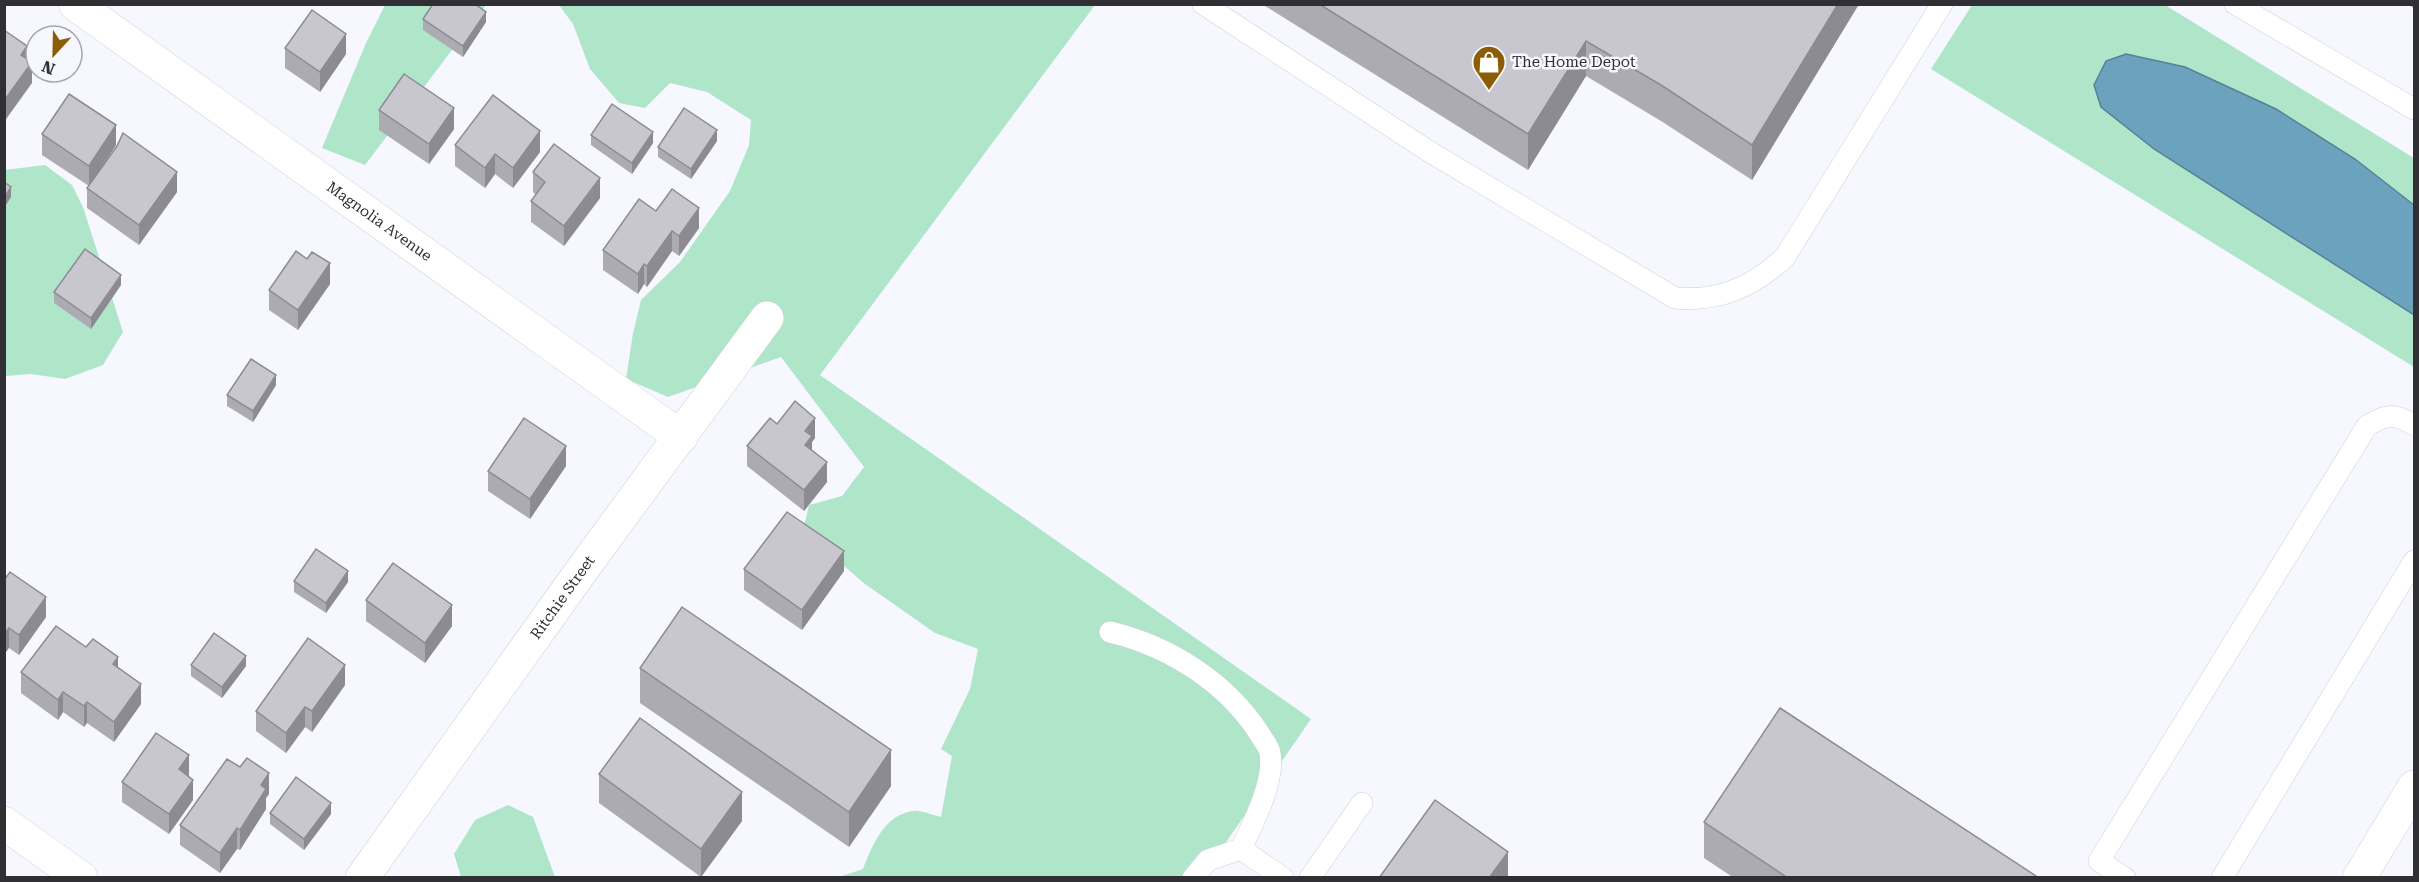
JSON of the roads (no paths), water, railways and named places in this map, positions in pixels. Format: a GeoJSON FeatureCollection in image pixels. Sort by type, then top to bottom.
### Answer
{"type":"FeatureCollection","features":[{"type":"Feature","properties":{"kind":"street","name":"Magnolia Avenue"},"geometry":{"type":"LineString","coordinates":[[75,4],[681,437]]}},
{"type":"Feature","properties":{"kind":"street","name":"Ritchie Street"},"geometry":{"type":"LineString","coordinates":[[362,878],[587,563],[767,318]]}},
{"type":"Feature","properties":{"kind":"street"},"geometry":{"type":"LineString","coordinates":[[2359,878],[2415,788]]}},
{"type":"Feature","properties":{"kind":"street"},"geometry":{"type":"LineString","coordinates":[[4,823],[81,878]]}},
{"type":"Feature","properties":{"kind":"lane"},"geometry":{"type":"LineString","coordinates":[[1203,4],[1430,152],[1675,298],[1693,300],[1716,297],[1740,289],[1766,274],[1785,257],[1942,4]]}},
{"type":"Feature","properties":{"kind":"lane"},"geometry":{"type":"LineString","coordinates":[[2235,4],[2415,109]]}},
{"type":"Feature","properties":{"kind":"lane"},"geometry":{"type":"LineString","coordinates":[[2125,878],[2099,861],[2367,426],[2382,417],[2401,417],[2415,425]]}},
{"type":"Feature","properties":{"kind":"lane"},"geometry":{"type":"LineString","coordinates":[[2222,878],[2415,561]]}},
{"type":"Feature","properties":{"kind":"lane"},"geometry":{"type":"LineString","coordinates":[[1110,632],[1132,638],[1174,657],[1216,683],[1247,715],[1270,752],[1269,777],[1241,849],[1208,860],[1193,878]]}},
{"type":"Feature","properties":{"kind":"lane"},"geometry":{"type":"LineString","coordinates":[[1310,878],[1362,803]]}},
{"type":"Feature","properties":{"kind":"lane"},"geometry":{"type":"LineString","coordinates":[[1241,849],[1283,878]]}},
{"type":"Feature","properties":{"kind":"water"},"geometry":{"type":"Polygon","coordinates":[[[2126,54],[2185,67],[2276,109],[2355,159],[2414,205],[2414,315],[2154,149],[2101,107],[2094,85],[2106,61],[2126,54]]]}},
{"type":"Feature","properties":{"kind":"place","name":"The Home Depot"},"geometry":{"type":"Point","coordinates":[1489,91]}}]}
